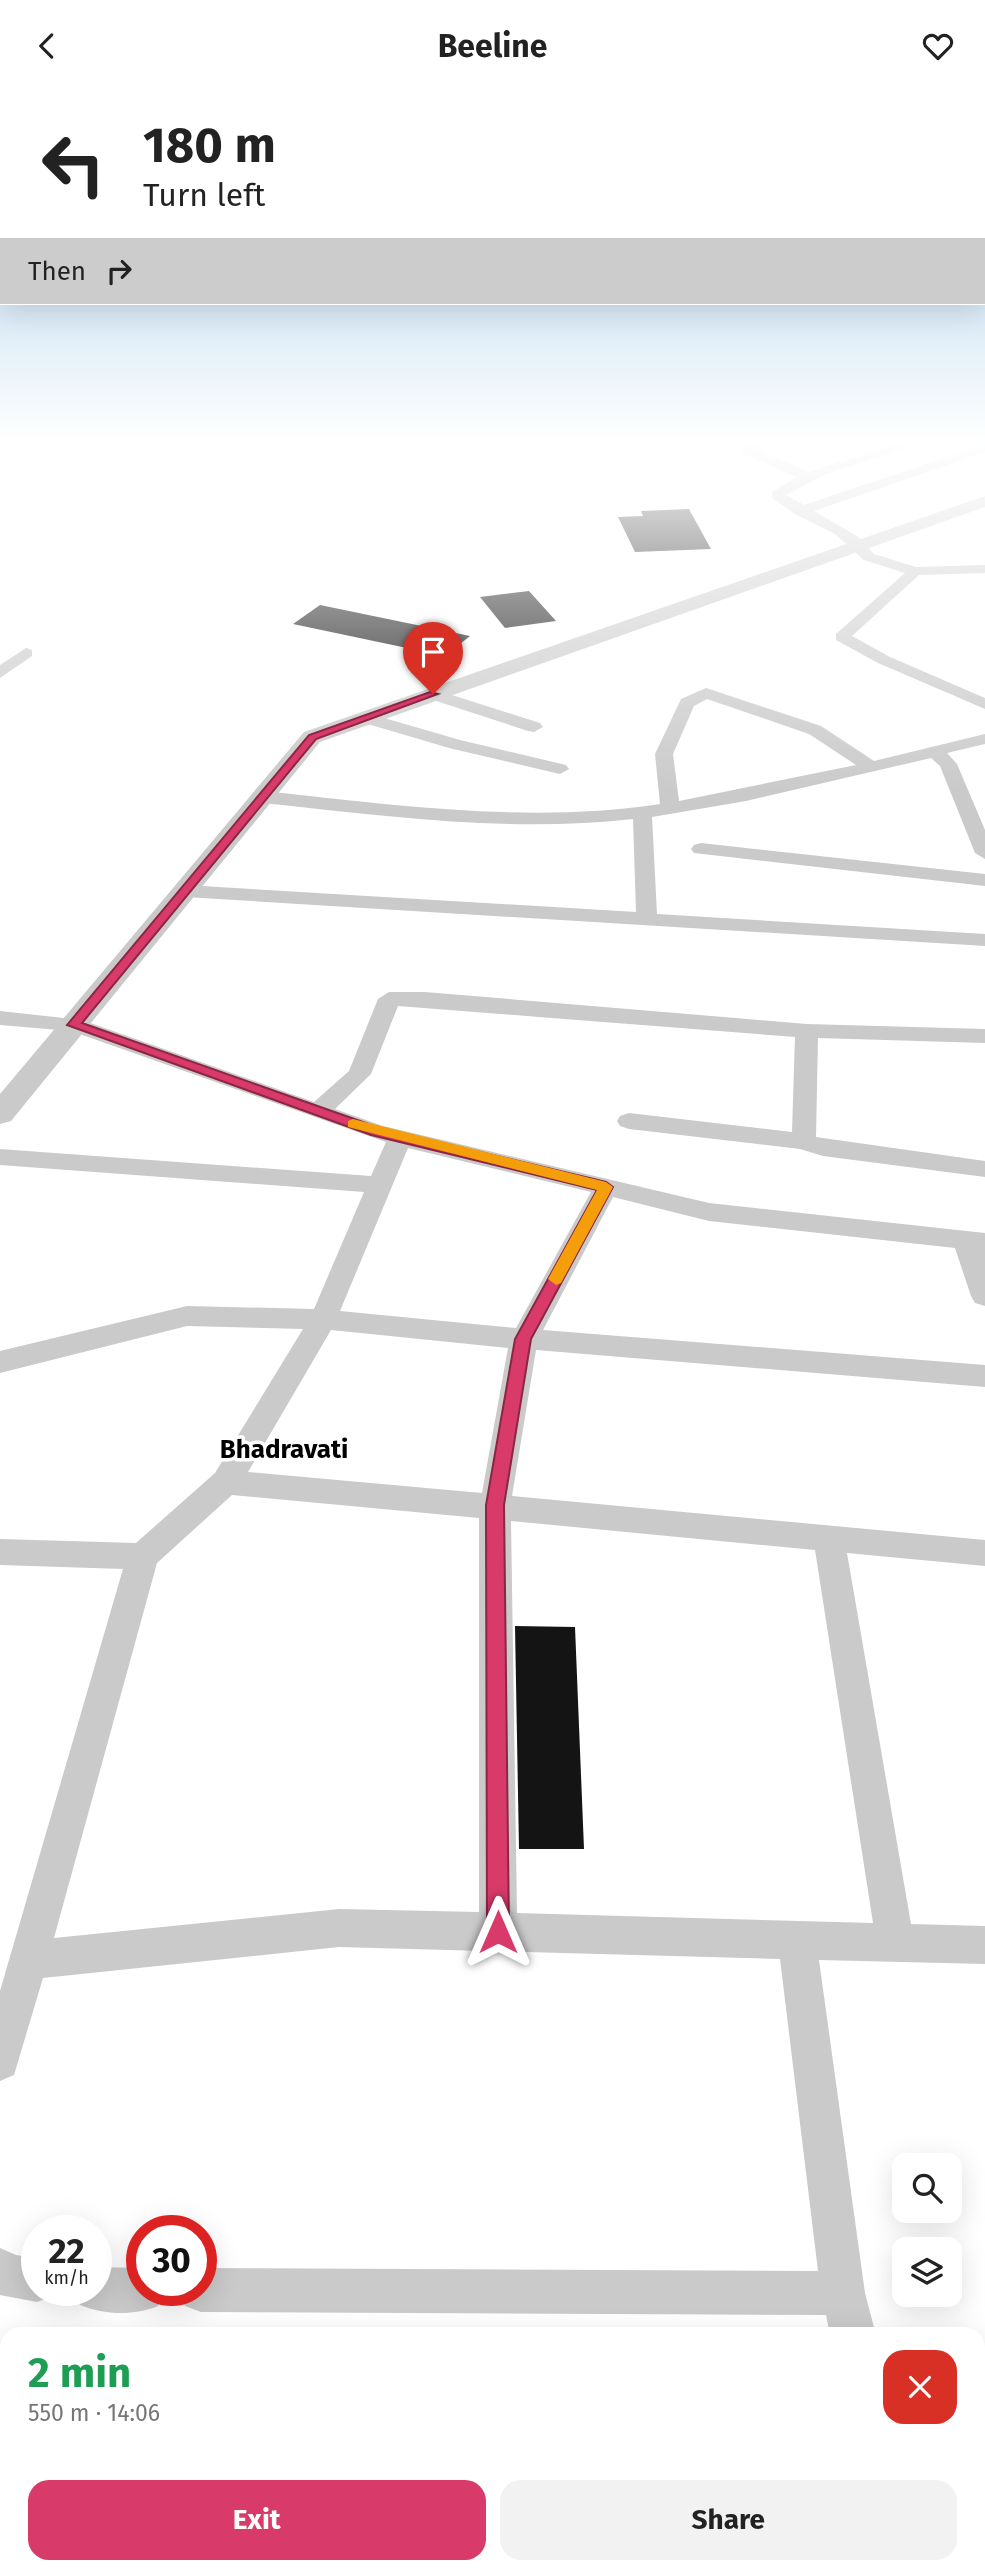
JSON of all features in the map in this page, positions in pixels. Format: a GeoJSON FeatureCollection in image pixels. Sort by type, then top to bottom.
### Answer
{"type":"FeatureCollection","features":[{"type":"Feature","properties":{"kind":"street"},"geometry":{"type":"LineString","coordinates":[[0,1114],[312,737],[819,559]]}},
{"type":"Feature","properties":{"kind":"street"},"geometry":{"type":"LineString","coordinates":[[875,559],[915,571],[985,569]]}},
{"type":"Feature","properties":{"kind":"street"},"geometry":{"type":"LineString","coordinates":[[915,571],[842,637],[884,660],[985,704]]}},
{"type":"Feature","properties":{"kind":"street"},"geometry":{"type":"LineString","coordinates":[[0,673],[26,653]]}},
{"type":"Feature","properties":{"kind":"street"},"geometry":{"type":"LineString","coordinates":[[670,807],[664,754],[687,703],[706,693],[815,730],[870,766]]}},
{"type":"Feature","properties":{"kind":"street"},"geometry":{"type":"LineString","coordinates":[[433,694],[534,727]]}},
{"type":"Feature","properties":{"kind":"street"},"geometry":{"type":"LineString","coordinates":[[367,718],[560,769]]}},
{"type":"Feature","properties":{"kind":"street"},"geometry":{"type":"LineString","coordinates":[[263,797],[464,818],[600,817],[727,799],[985,739]]}},
{"type":"Feature","properties":{"kind":"street"},"geometry":{"type":"LineString","coordinates":[[934,751],[948,764],[985,853]]}},
{"type":"Feature","properties":{"kind":"street"},"geometry":{"type":"LineString","coordinates":[[642,811],[647,919]]}},
{"type":"Feature","properties":{"kind":"street"},"geometry":{"type":"LineString","coordinates":[[701,849],[985,880]]}},
{"type":"Feature","properties":{"kind":"street"},"geometry":{"type":"LineString","coordinates":[[185,891],[985,940]]}},
{"type":"Feature","properties":{"kind":"street"},"geometry":{"type":"LineString","coordinates":[[318,1111],[359,1074],[389,999],[425,999],[807,1031],[985,1036]]}},
{"type":"Feature","properties":{"kind":"street"},"geometry":{"type":"LineString","coordinates":[[0,1019],[74,1025],[400,1138],[709,1212],[976,1241],[985,1296]]}},
{"type":"Feature","properties":{"kind":"street"},"geometry":{"type":"LineString","coordinates":[[804,1141],[807,1031]]}},
{"type":"Feature","properties":{"kind":"street"},"geometry":{"type":"LineString","coordinates":[[629,1121],[804,1141],[823,1148],[985,1169]]}},
{"type":"Feature","properties":{"kind":"street"},"geometry":{"type":"LineString","coordinates":[[0,2061],[143,1556],[226,1482],[323,1319],[400,1138]]}},
{"type":"Feature","properties":{"kind":"street"},"geometry":{"type":"LineString","coordinates":[[0,1157],[380,1185]]}},
{"type":"Feature","properties":{"kind":"street"},"geometry":{"type":"LineString","coordinates":[[498,1932],[495,1505],[523,1339],[606,1187]]}},
{"type":"Feature","properties":{"kind":"street"},"geometry":{"type":"LineString","coordinates":[[0,1362],[187,1316],[323,1319],[523,1339],[985,1376]]}},
{"type":"Feature","properties":{"kind":"street"},"geometry":{"type":"LineString","coordinates":[[226,1482],[495,1505],[985,1553]]}},
{"type":"Feature","properties":{"kind":"street"},"geometry":{"type":"LineString","coordinates":[[829,1538],[895,1943]]}},
{"type":"Feature","properties":{"kind":"street"},"geometry":{"type":"LineString","coordinates":[[0,1552],[143,1556]]}},
{"type":"Feature","properties":{"kind":"street"},"geometry":{"type":"LineString","coordinates":[[28,1960],[339,1928],[985,1945]]}},
{"type":"Feature","properties":{"kind":"street"},"geometry":{"type":"LineString","coordinates":[[797,1939],[843,2293],[851,2327]]}},
{"type":"Feature","properties":{"kind":"street"},"geometry":{"type":"LineString","coordinates":[[0,2270],[8,2276],[21,2278]]}},
{"type":"Feature","properties":{"kind":"street"},"geometry":{"type":"LineString","coordinates":[[217,2290],[843,2293]]}},
{"type":"Feature","properties":{"kind":"building"},"geometry":{"type":"Polygon","coordinates":[[[529,591],[556,621],[505,628],[480,597],[529,591]]]}},
{"type":"Feature","properties":{"kind":"building"},"geometry":{"type":"Polygon","coordinates":[[[320,605],[470,636],[445,656],[293,624],[320,605]]]}},
{"type":"Feature","properties":{"kind":"building"},"geometry":{"type":"Polygon","coordinates":[[[515,1626],[575,1627],[584,1849],[519,1849],[515,1626]]]}},
{"type":"Feature","properties":{"kind":"slow traffic"},"geometry":{"type":"LineString","coordinates":[[353,1124],[376,1132],[606,1187],[556,1279]]}},
{"type":"Feature","properties":{"kind":"district","name":"Bhadravati"},"geometry":{"type":"Point","coordinates":[284,1449]}},
{"type":"Feature","properties":{"kind":"route"},"geometry":{"type":"LineString","coordinates":[[433,694],[312,737],[74,1025],[376,1132],[606,1187],[523,1339],[495,1505],[498,1932]]}}]}
